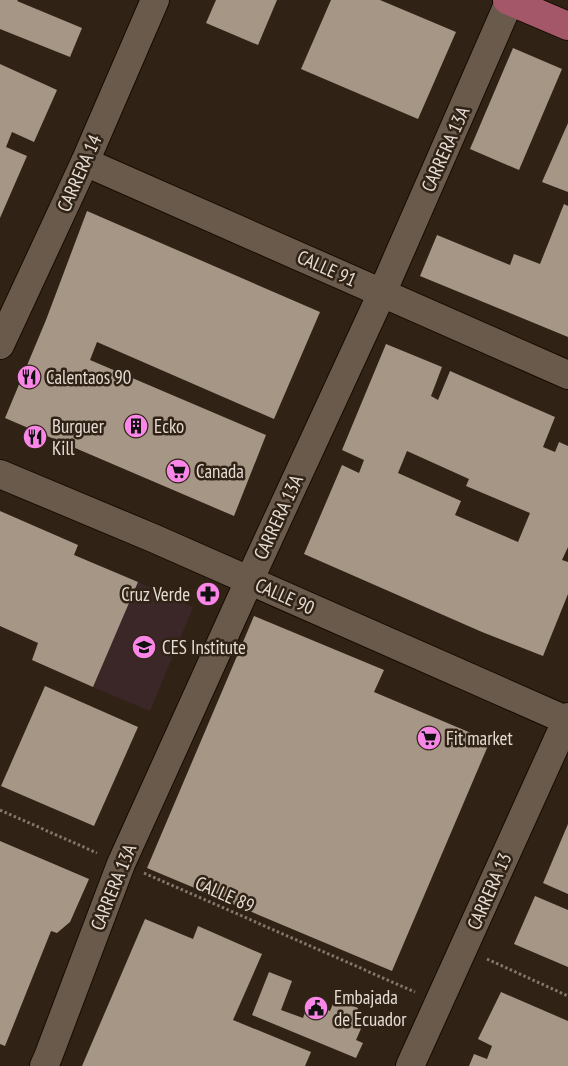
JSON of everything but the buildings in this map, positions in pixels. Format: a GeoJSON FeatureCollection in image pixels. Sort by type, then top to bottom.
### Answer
{"type":"FeatureCollection","features":[{"type":"Feature","properties":{"kind":"main road"},"geometry":{"type":"LineString","coordinates":[[509,0],[568,26]]}},
{"type":"Feature","properties":{"kind":"street","name":"CARRERA 14"},"geometry":{"type":"LineString","coordinates":[[0,345],[86,162],[155,0]]}},
{"type":"Feature","properties":{"kind":"street","name":"CARRERA 13A"},"geometry":{"type":"LineString","coordinates":[[44,1066],[122,864],[249,580],[382,293],[509,0]]}},
{"type":"Feature","properties":{"kind":"street","name":"CALLE 91"},"geometry":{"type":"LineString","coordinates":[[86,162],[568,375]]}},
{"type":"Feature","properties":{"kind":"street","name":"CALLE 90"},"geometry":{"type":"LineString","coordinates":[[0,474],[568,719]]}},
{"type":"Feature","properties":{"kind":"street","name":"CARRERA 13"},"geometry":{"type":"LineString","coordinates":[[410,1066],[568,719]]}},
{"type":"Feature","properties":{"kind":"path","name":"CALLE 89"},"geometry":{"type":"LineString","coordinates":[[0,810],[439,1003]]}},
{"type":"Feature","properties":{"kind":"path"},"geometry":{"type":"LineString","coordinates":[[463,948],[568,996]]}},
{"type":"Feature","properties":{"kind":"shaded area","name":"CES Institute"},"geometry":{"type":"Polygon","coordinates":[[[138,582],[193,607],[150,711],[93,687],[138,582]]]}},
{"type":"Feature","properties":{"kind":"place","name":"Calentaos 90"},"geometry":{"type":"Point","coordinates":[29,377]}},
{"type":"Feature","properties":{"kind":"place","name":"Ecko"},"geometry":{"type":"Point","coordinates":[136,426]}},
{"type":"Feature","properties":{"kind":"place","name":"Burguer Kill"},"geometry":{"type":"Point","coordinates":[35,437]}},
{"type":"Feature","properties":{"kind":"place","name":"Canada"},"geometry":{"type":"Point","coordinates":[178,471]}},
{"type":"Feature","properties":{"kind":"place","name":"Cruz Verde"},"geometry":{"type":"Point","coordinates":[208,594]}},
{"type":"Feature","properties":{"kind":"place","name":"CES Institute"},"geometry":{"type":"Point","coordinates":[144,647]}},
{"type":"Feature","properties":{"kind":"place","name":"Fit market"},"geometry":{"type":"Point","coordinates":[429,738]}},
{"type":"Feature","properties":{"kind":"place","name":"Embajada de Ecuador"},"geometry":{"type":"Point","coordinates":[316,1008]}}]}
